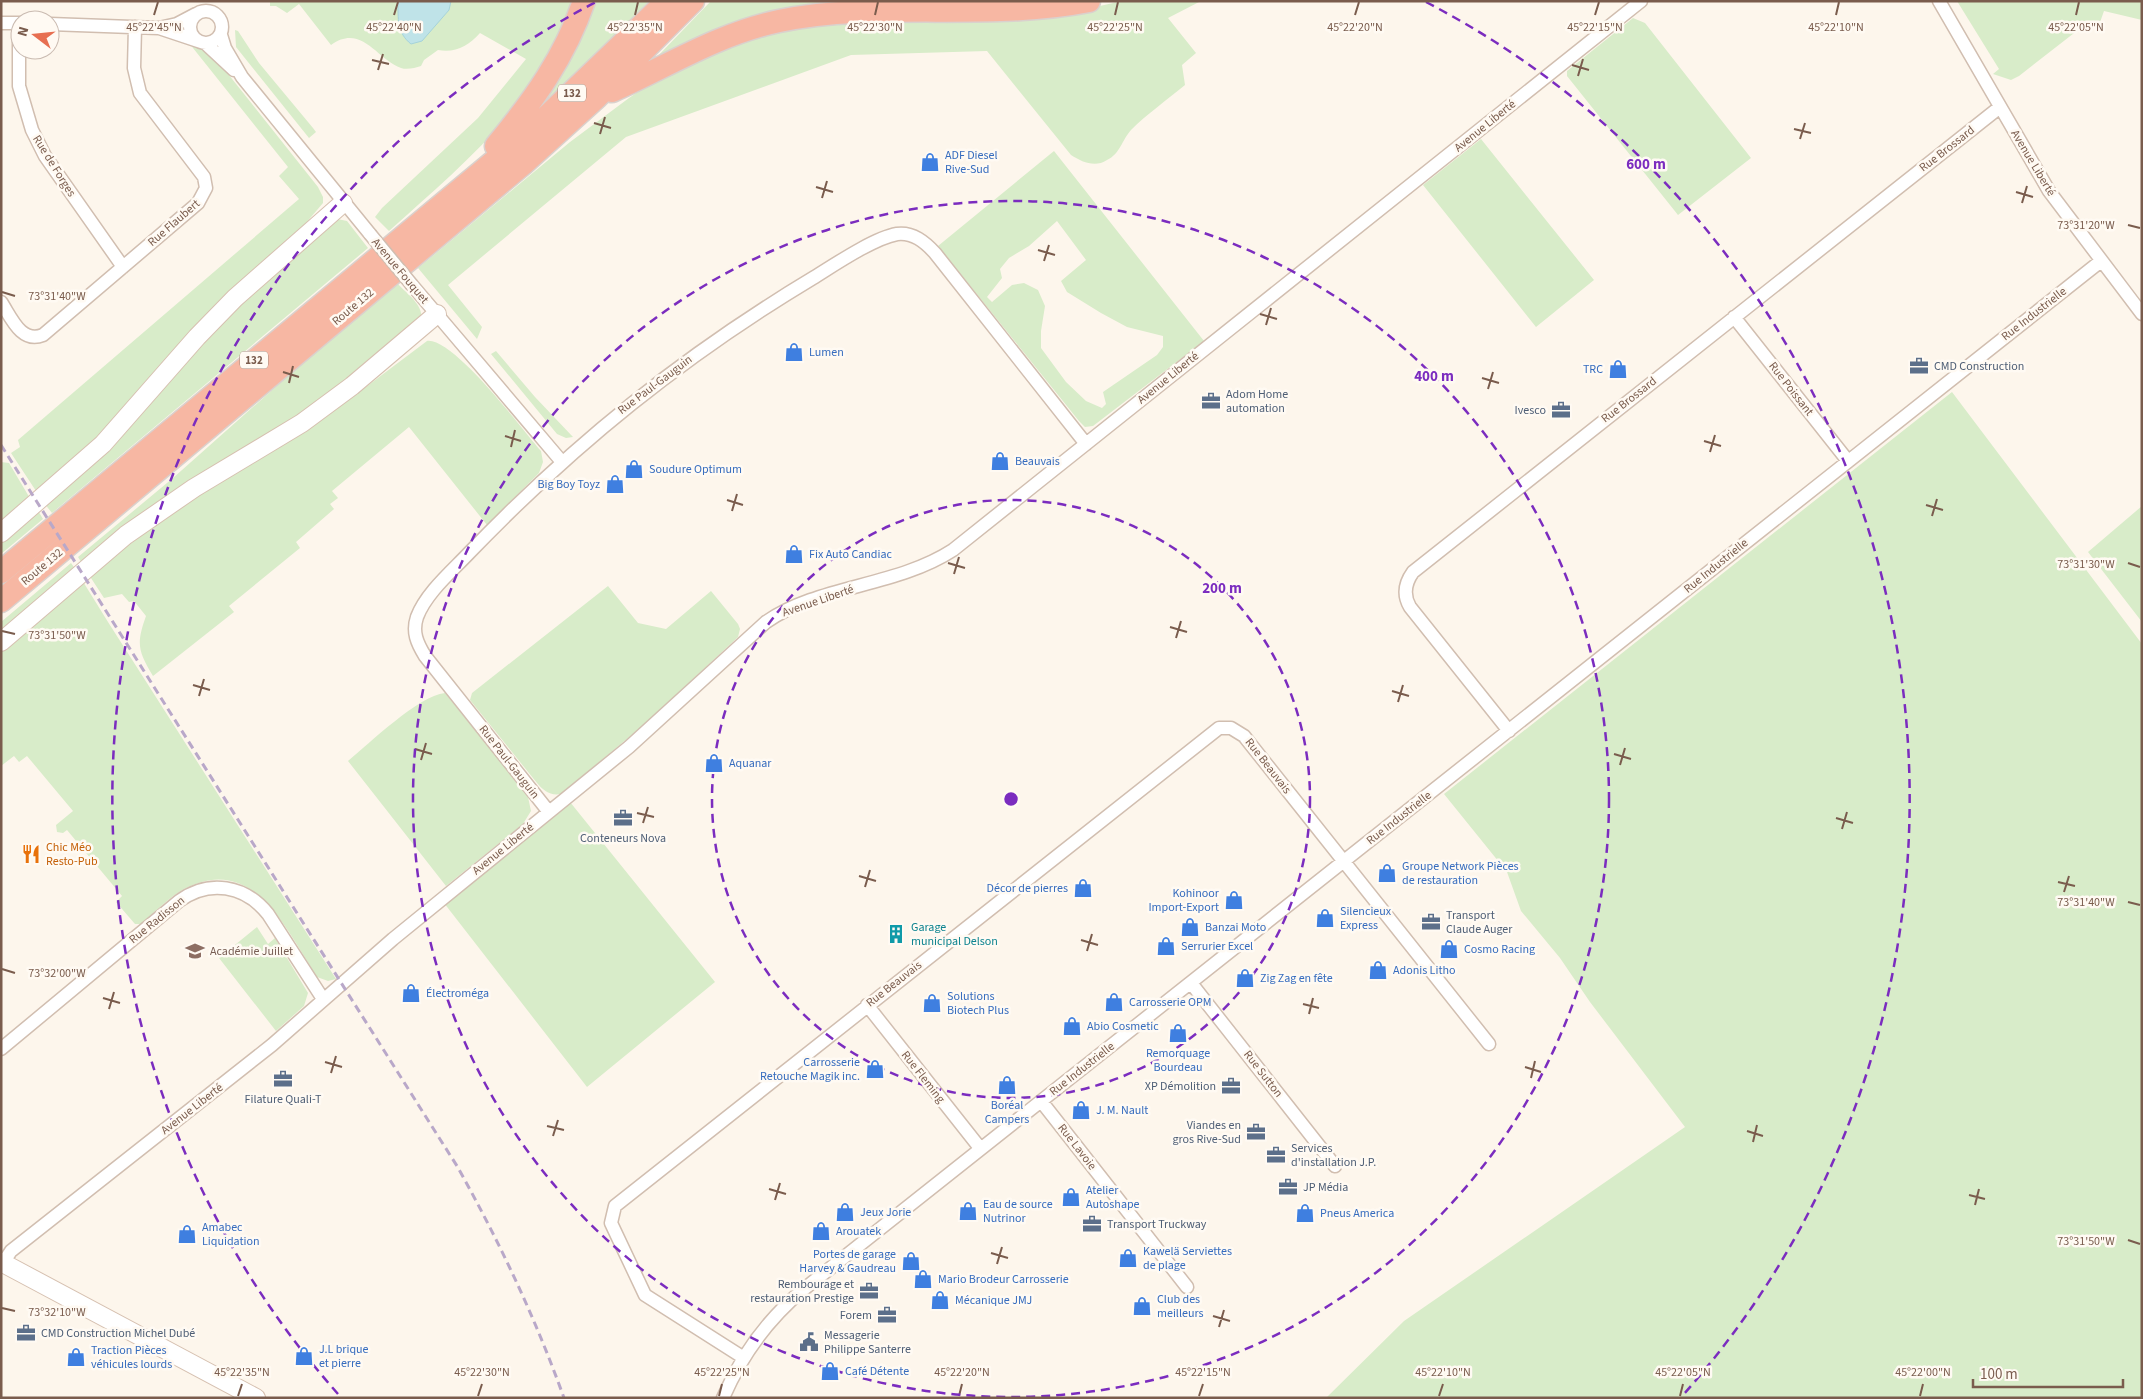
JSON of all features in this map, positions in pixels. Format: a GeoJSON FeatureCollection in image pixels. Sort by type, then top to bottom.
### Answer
{"type":"FeatureCollection","features":[{"type":"Feature","properties":{"kind":"highway"},"geometry":{"type":"LineString","coordinates":[[469,180],[543,86],[567,42],[584,1]]}},
{"type":"Feature","properties":{"kind":"highway","name":"Route 132"},"geometry":{"type":"LineString","coordinates":[[1,572],[550,114],[666,1]]}},
{"type":"Feature","properties":{"kind":"highway","name":"Route 132"},"geometry":{"type":"LineString","coordinates":[[1,601],[484,197],[597,97],[693,1]]}},
{"type":"Feature","properties":{"kind":"highway"},"geometry":{"type":"LineString","coordinates":[[597,97],[652,73],[712,42],[779,21],[835,14],[1021,10],[1089,1]]}},
{"type":"Feature","properties":{"kind":"street"},"geometry":{"type":"LineString","coordinates":[[204,1],[190,28],[201,42],[214,41],[221,35],[222,24],[218,16],[217,1]]}},
{"type":"Feature","properties":{"kind":"street","name":"Avenue Liberté"},"geometry":{"type":"LineString","coordinates":[[2,1262],[11,1250],[252,1061],[392,938],[629,747],[775,616],[802,604],[910,572],[941,558],[966,541],[1641,1]]}},
{"type":"Feature","properties":{"kind":"street","name":"Avenue Liberté"},"geometry":{"type":"LineString","coordinates":[[1939,1],[2050,191],[2142,314]]}},
{"type":"Feature","properties":{"kind":"street"},"geometry":{"type":"LineString","coordinates":[[197,14],[208,11],[218,16]]}},
{"type":"Feature","properties":{"kind":"street","name":"Avenue Fouquet"},"geometry":{"type":"LineString","coordinates":[[60,24],[159,28],[176,24],[197,14]]}},
{"type":"Feature","properties":{"kind":"street","name":"Rue Flaubert"},"geometry":{"type":"LineString","coordinates":[[1,302],[23,334],[38,337],[198,203],[206,188],[204,177],[140,94],[134,68],[135,27]]}},
{"type":"Feature","properties":{"kind":"street","name":"Avenue Fouquet"},"geometry":{"type":"LineString","coordinates":[[159,28],[201,42],[242,77]]}},
{"type":"Feature","properties":{"kind":"street","name":"Avenue Fouquet"},"geometry":{"type":"LineString","coordinates":[[221,35],[225,48],[242,77],[343,203],[562,462]]}},
{"type":"Feature","properties":{"kind":"street","name":"Rue de Forges"},"geometry":{"type":"LineString","coordinates":[[19,60],[19,86],[32,130],[49,162],[123,266]]}},
{"type":"Feature","properties":{"kind":"street","name":"Rue Brossard"},"geometry":{"type":"LineString","coordinates":[[1508,731],[1410,607],[1405,594],[1410,577],[1418,567],[2000,107]]}},
{"type":"Feature","properties":{"kind":"street"},"geometry":{"type":"LineString","coordinates":[[1,533],[57,487],[103,444],[197,336],[234,298],[343,203]]}},
{"type":"Feature","properties":{"kind":"street","name":"Rue Paul-Gauguin"},"geometry":{"type":"LineString","coordinates":[[549,812],[425,656],[418,644],[415,631],[420,610],[445,579],[562,462],[620,411],[711,343],[837,264],[884,239],[903,234],[922,240],[935,253],[1086,444]]}},
{"type":"Feature","properties":{"kind":"street","name":"Rue Industrielle"},"geometry":{"type":"LineString","coordinates":[[723,1398],[744,1358],[767,1326],[795,1296],[2101,261]]}},
{"type":"Feature","properties":{"kind":"street"},"geometry":{"type":"LineString","coordinates":[[1,642],[126,535],[188,492],[309,419],[358,381],[437,314]]}},
{"type":"Feature","properties":{"kind":"street","name":"Rue Poissant"},"geometry":{"type":"LineString","coordinates":[[1734,317],[1848,461]]}},
{"type":"Feature","properties":{"kind":"street","name":"Rue Beauvais"},"geometry":{"type":"LineString","coordinates":[[744,1358],[645,1295],[611,1223],[612,1211],[619,1201],[1219,728],[1231,728],[1244,736],[1344,862]]}},
{"type":"Feature","properties":{"kind":"street"},"geometry":{"type":"LineString","coordinates":[[1344,862],[1489,1044]]}},
{"type":"Feature","properties":{"kind":"street","name":"Rue Radisson"},"geometry":{"type":"LineString","coordinates":[[1,1049],[179,901],[188,895],[206,888],[236,890],[257,902],[268,914],[323,999]]}},
{"type":"Feature","properties":{"kind":"street","name":"Rue Sutton"},"geometry":{"type":"LineString","coordinates":[[1191,983],[1335,1166]]}},
{"type":"Feature","properties":{"kind":"street","name":"Rue Fleming"},"geometry":{"type":"LineString","coordinates":[[867,1005],[980,1148]]}},
{"type":"Feature","properties":{"kind":"street","name":"Rue Lavoie"},"geometry":{"type":"LineString","coordinates":[[1041,1101],[1187,1287]]}},
{"type":"Feature","properties":{"kind":"street"},"geometry":{"type":"LineString","coordinates":[[2,1262],[256,1398]]}},
{"type":"Feature","properties":{"kind":"green space"},"geometry":{"type":"Polygon","coordinates":[[[270,1],[398,1],[398,25],[439,21],[449,10],[451,1],[574,1],[548,61],[514,109],[475,152],[389,231],[375,217],[382,208],[478,118],[526,59],[480,33],[461,48],[444,51],[438,50],[424,60],[421,66],[403,69],[392,64],[360,40],[352,38],[342,39],[331,45],[299,4],[287,13],[276,6],[270,6],[270,1]]]}},
{"type":"Feature","properties":{"kind":"green space"},"geometry":{"type":"Polygon","coordinates":[[[591,1],[649,1],[530,119],[591,1]]]}},
{"type":"Feature","properties":{"kind":"green space"},"geometry":{"type":"Polygon","coordinates":[[[711,1],[1046,1],[845,7],[652,62],[711,1]]]}},
{"type":"Feature","properties":{"kind":"green space"},"geometry":{"type":"Polygon","coordinates":[[[1122,1],[1201,1],[1168,18],[1196,53],[1182,65],[1185,85],[1137,124],[1115,154],[1098,164],[1080,160],[1071,155],[987,51],[851,55],[626,137],[448,285],[482,327],[477,339],[418,268],[570,142],[629,98],[652,82],[746,38],[811,24],[1082,10],[1122,1]]]}},
{"type":"Feature","properties":{"kind":"green space"},"geometry":{"type":"Polygon","coordinates":[[[1957,1],[2142,1],[2142,20],[2104,11],[2098,28],[2088,27],[2078,30],[2019,76],[2011,80],[1993,74],[1999,69],[1957,1]]]}},
{"type":"Feature","properties":{"kind":"green space"},"geometry":{"type":"Polygon","coordinates":[[[1633,18],[1645,23],[1751,158],[1678,215],[1567,76],[1567,71],[1633,18]]]}},
{"type":"Feature","properties":{"kind":"green space"},"geometry":{"type":"Polygon","coordinates":[[[235,30],[238,31],[259,63],[316,132],[309,138],[236,47],[235,30]]]}},
{"type":"Feature","properties":{"kind":"green space"},"geometry":{"type":"Polygon","coordinates":[[[189,43],[213,55],[318,187],[323,197],[323,203],[294,237],[115,422],[38,494],[11,453],[20,447],[18,440],[299,199],[279,176],[288,167],[189,43]]]}},
{"type":"Feature","properties":{"kind":"green space"},"geometry":{"type":"Polygon","coordinates":[[[1481,139],[1594,280],[1536,327],[1423,185],[1481,139]]]}},
{"type":"Feature","properties":{"kind":"green space"},"geometry":{"type":"Polygon","coordinates":[[[1054,151],[1204,341],[1093,426],[1085,427],[938,246],[1054,151]],[[1057,221],[1029,246],[1009,258],[1000,269],[1002,278],[987,297],[992,302],[1012,285],[1024,283],[1038,290],[1045,306],[1041,331],[1041,348],[1066,382],[1086,401],[1102,408],[1106,404],[1103,392],[1157,355],[1163,347],[1163,336],[1127,327],[1067,292],[1061,281],[1086,260],[1057,221]]]}},
{"type":"Feature","properties":{"kind":"green space"},"geometry":{"type":"Polygon","coordinates":[[[337,219],[347,221],[368,248],[52,513],[44,503],[200,340],[337,219]]]}},
{"type":"Feature","properties":{"kind":"green space"},"geometry":{"type":"Polygon","coordinates":[[[398,284],[417,304],[420,309],[421,319],[345,384],[83,565],[78,557],[173,478],[297,368],[398,284]]]}},
{"type":"Feature","properties":{"kind":"green space"},"geometry":{"type":"Polygon","coordinates":[[[427,341],[439,344],[453,353],[487,386],[541,451],[543,462],[539,473],[487,525],[409,427],[332,491],[338,498],[330,504],[334,509],[296,542],[300,548],[229,606],[234,612],[153,676],[144,660],[140,647],[146,616],[134,601],[129,602],[122,594],[104,598],[89,575],[116,551],[174,509],[322,420],[427,341]]]}},
{"type":"Feature","properties":{"kind":"green space"},"geometry":{"type":"Polygon","coordinates":[[[496,351],[535,397],[573,437],[566,438],[557,434],[491,354],[496,351]]]}},
{"type":"Feature","properties":{"kind":"green space"},"geometry":{"type":"Polygon","coordinates":[[[1952,392],[2142,644],[2142,1398],[1326,1398],[1404,1321],[1685,1127],[1590,1002],[1560,958],[1521,911],[1507,872],[1444,794],[1952,392]]]}},
{"type":"Feature","properties":{"kind":"green space"},"geometry":{"type":"Polygon","coordinates":[[[1,462],[9,463],[31,500],[1,524],[1,462]]]}},
{"type":"Feature","properties":{"kind":"green space"},"geometry":{"type":"Polygon","coordinates":[[[2142,506],[2142,622],[2088,552],[2142,506]]]}},
{"type":"Feature","properties":{"kind":"green space"},"geometry":{"type":"Polygon","coordinates":[[[37,509],[43,519],[1,554],[1,539],[37,509]]]}},
{"type":"Feature","properties":{"kind":"green space"},"geometry":{"type":"Polygon","coordinates":[[[71,563],[76,570],[1,636],[1,622],[71,563]]]}},
{"type":"Feature","properties":{"kind":"green space"},"geometry":{"type":"Polygon","coordinates":[[[82,580],[336,979],[328,981],[317,977],[279,917],[263,900],[246,887],[227,880],[205,881],[179,892],[141,924],[135,924],[116,902],[122,896],[67,830],[63,833],[57,832],[56,825],[73,811],[27,756],[19,762],[14,756],[1,766],[1,651],[82,580]]]}},
{"type":"Feature","properties":{"kind":"green space"},"geometry":{"type":"Polygon","coordinates":[[[608,586],[638,623],[666,629],[711,591],[738,624],[740,629],[738,637],[646,723],[561,794],[550,794],[537,783],[470,700],[472,693],[608,586]]]}},
{"type":"Feature","properties":{"kind":"green space"},"geometry":{"type":"Polygon","coordinates":[[[445,693],[522,788],[528,797],[531,811],[523,824],[446,886],[348,761],[408,711],[434,696],[445,693]]]}},
{"type":"Feature","properties":{"kind":"green space"},"geometry":{"type":"Polygon","coordinates":[[[570,802],[715,982],[587,1087],[444,903],[570,802]]]}},
{"type":"Feature","properties":{"kind":"green space"},"geometry":{"type":"Polygon","coordinates":[[[257,927],[268,944],[275,938],[308,993],[304,1006],[276,1031],[219,958],[257,927]]]}},
{"type":"Feature","properties":{"kind":"water"},"geometry":{"type":"Polygon","coordinates":[[[398,1],[451,1],[449,10],[422,41],[411,44],[406,40],[401,30],[398,20],[398,1]]]}},
{"type":"Feature","properties":{"kind":"railway"},"geometry":{"type":"LineString","coordinates":[[1,445],[457,1166],[515,1280],[541,1338],[564,1398]]}},
{"type":"Feature","properties":{"kind":"place","name":"ADF Diesel Rive-Sud"},"geometry":{"type":"Point","coordinates":[930,162]}},
{"type":"Feature","properties":{"kind":"place","name":"Lumen"},"geometry":{"type":"Point","coordinates":[794,352]}},
{"type":"Feature","properties":{"kind":"place","name":"CMD Construction"},"geometry":{"type":"Point","coordinates":[1919,366]}},
{"type":"Feature","properties":{"kind":"place","name":"TRC"},"geometry":{"type":"Point","coordinates":[1618,369]}},
{"type":"Feature","properties":{"kind":"place","name":"Adom Home automation"},"geometry":{"type":"Point","coordinates":[1211,401]}},
{"type":"Feature","properties":{"kind":"place","name":"Ivesco"},"geometry":{"type":"Point","coordinates":[1561,410]}},
{"type":"Feature","properties":{"kind":"place","name":"Beauvais"},"geometry":{"type":"Point","coordinates":[1000,461]}},
{"type":"Feature","properties":{"kind":"place","name":"Soudure Optimum"},"geometry":{"type":"Point","coordinates":[634,469]}},
{"type":"Feature","properties":{"kind":"place","name":"Big Boy Toyz"},"geometry":{"type":"Point","coordinates":[615,484]}},
{"type":"Feature","properties":{"kind":"place","name":"Fix Auto Candiac"},"geometry":{"type":"Point","coordinates":[794,554]}},
{"type":"Feature","properties":{"kind":"place","name":"Aquanar"},"geometry":{"type":"Point","coordinates":[714,763]}},
{"type":"Feature","properties":{"kind":"place","name":"Conteneurs Nova"},"geometry":{"type":"Point","coordinates":[623,818]}},
{"type":"Feature","properties":{"kind":"place","name":"Chic Méo Resto-Pub"},"geometry":{"type":"Point","coordinates":[31,854]}},
{"type":"Feature","properties":{"kind":"place","name":"Groupe Network Pièces de restauration"},"geometry":{"type":"Point","coordinates":[1387,873]}},
{"type":"Feature","properties":{"kind":"place","name":"Décor de pierres"},"geometry":{"type":"Point","coordinates":[1083,888]}},
{"type":"Feature","properties":{"kind":"place","name":"Kohinoor Import-Export"},"geometry":{"type":"Point","coordinates":[1234,900]}},
{"type":"Feature","properties":{"kind":"place","name":"Silencieux Express"},"geometry":{"type":"Point","coordinates":[1325,918]}},
{"type":"Feature","properties":{"kind":"place","name":"Transport Claude Auger"},"geometry":{"type":"Point","coordinates":[1431,922]}},
{"type":"Feature","properties":{"kind":"place","name":"Banzai Moto"},"geometry":{"type":"Point","coordinates":[1190,927]}},
{"type":"Feature","properties":{"kind":"place","name":"Garage municipal Delson"},"geometry":{"type":"Point","coordinates":[896,934]}},
{"type":"Feature","properties":{"kind":"place","name":"Serrurier Excel"},"geometry":{"type":"Point","coordinates":[1166,946]}},
{"type":"Feature","properties":{"kind":"place","name":"Cosmo Racing"},"geometry":{"type":"Point","coordinates":[1449,949]}},
{"type":"Feature","properties":{"kind":"place","name":"Académie Juillet"},"geometry":{"type":"Point","coordinates":[195,951]}},
{"type":"Feature","properties":{"kind":"place","name":"Adonis Litho"},"geometry":{"type":"Point","coordinates":[1378,970]}},
{"type":"Feature","properties":{"kind":"place","name":"Zig Zag en fête"},"geometry":{"type":"Point","coordinates":[1245,978]}},
{"type":"Feature","properties":{"kind":"place","name":"Électroméga"},"geometry":{"type":"Point","coordinates":[411,993]}},
{"type":"Feature","properties":{"kind":"place","name":"Carrosserie OPM"},"geometry":{"type":"Point","coordinates":[1114,1002]}},
{"type":"Feature","properties":{"kind":"place","name":"Solutions Biotech Plus"},"geometry":{"type":"Point","coordinates":[932,1003]}},
{"type":"Feature","properties":{"kind":"place","name":"Abio Cosmetic"},"geometry":{"type":"Point","coordinates":[1072,1026]}},
{"type":"Feature","properties":{"kind":"place","name":"Remorquage Bourdeau"},"geometry":{"type":"Point","coordinates":[1178,1033]}},
{"type":"Feature","properties":{"kind":"place","name":"Carrosserie Retouche Magik inc."},"geometry":{"type":"Point","coordinates":[875,1069]}},
{"type":"Feature","properties":{"kind":"place","name":"Filature Quali-T"},"geometry":{"type":"Point","coordinates":[283,1079]}},
{"type":"Feature","properties":{"kind":"place","name":"Boréal Campers"},"geometry":{"type":"Point","coordinates":[1007,1085]}},
{"type":"Feature","properties":{"kind":"place","name":"XP Démolition"},"geometry":{"type":"Point","coordinates":[1231,1086]}},
{"type":"Feature","properties":{"kind":"place","name":"J. M. Nault"},"geometry":{"type":"Point","coordinates":[1081,1110]}},
{"type":"Feature","properties":{"kind":"place","name":"Viandes en gros Rive-Sud"},"geometry":{"type":"Point","coordinates":[1256,1132]}},
{"type":"Feature","properties":{"kind":"place","name":"Services d'installation J.P."},"geometry":{"type":"Point","coordinates":[1276,1155]}},
{"type":"Feature","properties":{"kind":"place","name":"JP Média"},"geometry":{"type":"Point","coordinates":[1288,1187]}},
{"type":"Feature","properties":{"kind":"place","name":"Atelier Autoshape"},"geometry":{"type":"Point","coordinates":[1071,1197]}},
{"type":"Feature","properties":{"kind":"place","name":"Eau de source Nutrinor"},"geometry":{"type":"Point","coordinates":[968,1211]}},
{"type":"Feature","properties":{"kind":"place","name":"Jeux Jorie"},"geometry":{"type":"Point","coordinates":[845,1212]}},
{"type":"Feature","properties":{"kind":"place","name":"Pneus America"},"geometry":{"type":"Point","coordinates":[1305,1213]}},
{"type":"Feature","properties":{"kind":"place","name":"Transport Truckway"},"geometry":{"type":"Point","coordinates":[1092,1224]}},
{"type":"Feature","properties":{"kind":"place","name":"Arouatek"},"geometry":{"type":"Point","coordinates":[821,1231]}},
{"type":"Feature","properties":{"kind":"place","name":"Amabec Liquidation"},"geometry":{"type":"Point","coordinates":[187,1234]}},
{"type":"Feature","properties":{"kind":"place","name":"Kawelä Serviettes de plage"},"geometry":{"type":"Point","coordinates":[1128,1258]}},
{"type":"Feature","properties":{"kind":"place","name":"Portes de garage Harvey & Gaudreau"},"geometry":{"type":"Point","coordinates":[911,1261]}},
{"type":"Feature","properties":{"kind":"place","name":"Mario Brodeur Carrosserie"},"geometry":{"type":"Point","coordinates":[923,1279]}},
{"type":"Feature","properties":{"kind":"place","name":"Rembourage et restauration Prestige"},"geometry":{"type":"Point","coordinates":[869,1291]}},
{"type":"Feature","properties":{"kind":"place","name":"Mécanique JMJ"},"geometry":{"type":"Point","coordinates":[940,1300]}},
{"type":"Feature","properties":{"kind":"place","name":"Club des meilleurs"},"geometry":{"type":"Point","coordinates":[1142,1306]}},
{"type":"Feature","properties":{"kind":"place","name":"Forem"},"geometry":{"type":"Point","coordinates":[887,1315]}},
{"type":"Feature","properties":{"kind":"place","name":"CMD Construction Michel Dubé"},"geometry":{"type":"Point","coordinates":[26,1333]}},
{"type":"Feature","properties":{"kind":"place","name":"Messagerie Philippe Santerre"},"geometry":{"type":"Point","coordinates":[809,1342]}},
{"type":"Feature","properties":{"kind":"place","name":"J.L brique et pierre"},"geometry":{"type":"Point","coordinates":[304,1356]}},
{"type":"Feature","properties":{"kind":"place","name":"Traction Pièces véhicules lourds"},"geometry":{"type":"Point","coordinates":[76,1357]}},
{"type":"Feature","properties":{"kind":"place","name":"Café Détente"},"geometry":{"type":"Point","coordinates":[830,1371]}}]}
